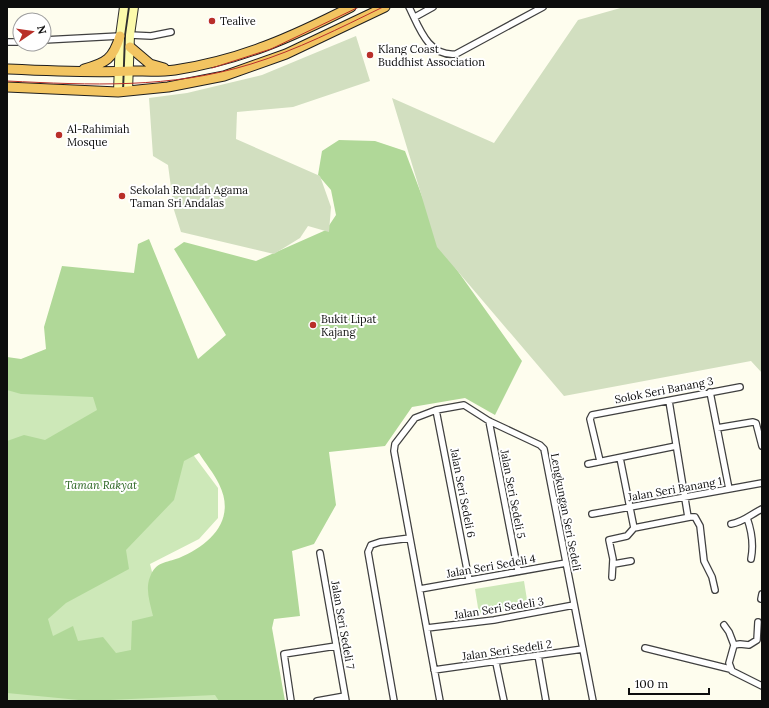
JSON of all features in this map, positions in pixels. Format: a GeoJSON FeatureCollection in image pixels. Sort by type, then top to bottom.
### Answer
{"type":"FeatureCollection","features":[{"type":"Feature","properties":{"kind":"highway"},"geometry":{"type":"LineString","coordinates":[[7,69],[75,72],[130,72],[173,70],[204,65],[260,49],[302,32],[351,7]]}},
{"type":"Feature","properties":{"kind":"highway"},"geometry":{"type":"LineString","coordinates":[[7,87],[118,92],[198,82],[264,64],[385,7]]}},
{"type":"Feature","properties":{"kind":"highway"},"geometry":{"type":"LineString","coordinates":[[75,72],[106,62],[117,46],[120,36]]}},
{"type":"Feature","properties":{"kind":"highway"},"geometry":{"type":"LineString","coordinates":[[130,47],[150,64],[173,70]]}},
{"type":"Feature","properties":{"kind":"main road"},"geometry":{"type":"LineString","coordinates":[[118,92],[120,36],[124,7]]}},
{"type":"Feature","properties":{"kind":"main road"},"geometry":{"type":"LineString","coordinates":[[128,91],[130,72],[130,35],[134,7]]}},
{"type":"Feature","properties":{"kind":"street"},"geometry":{"type":"LineString","coordinates":[[409,7],[429,44],[436,49],[453,54],[456,54],[543,7]]}},
{"type":"Feature","properties":{"kind":"street"},"geometry":{"type":"LineString","coordinates":[[414,17],[434,7]]}},
{"type":"Feature","properties":{"kind":"street"},"geometry":{"type":"LineString","coordinates":[[130,35],[151,36],[171,32]]}},
{"type":"Feature","properties":{"kind":"street"},"geometry":{"type":"LineString","coordinates":[[52,40],[120,36]]}},
{"type":"Feature","properties":{"kind":"street","name":"Solok Seri Banang 3"},"geometry":{"type":"LineString","coordinates":[[600,461],[590,419],[592,415],[740,387]]}},
{"type":"Feature","properties":{"kind":"street"},"geometry":{"type":"LineString","coordinates":[[710,392],[729,489]]}},
{"type":"Feature","properties":{"kind":"street"},"geometry":{"type":"LineString","coordinates":[[668,401],[688,517]]}},
{"type":"Feature","properties":{"kind":"street","name":"Lengkungan Seri Sedeli"},"geometry":{"type":"LineString","coordinates":[[440,701],[394,451],[395,444],[415,418],[436,410],[464,405],[489,421],[540,445],[544,450],[556,505],[593,701]]}},
{"type":"Feature","properties":{"kind":"street","name":"Jalan Seri Sedeli 6"},"geometry":{"type":"LineString","coordinates":[[436,410],[470,580]]}},
{"type":"Feature","properties":{"kind":"street","name":"Jalan Seri Sedeli 5"},"geometry":{"type":"LineString","coordinates":[[489,421],[518,571]]}},
{"type":"Feature","properties":{"kind":"street"},"geometry":{"type":"LineString","coordinates":[[717,428],[748,422],[756,423],[762,446]]}},
{"type":"Feature","properties":{"kind":"street"},"geometry":{"type":"LineString","coordinates":[[588,464],[676,446]]}},
{"type":"Feature","properties":{"kind":"street"},"geometry":{"type":"LineString","coordinates":[[620,458],[634,528]]}},
{"type":"Feature","properties":{"kind":"street","name":"Jalan Seri Banang 1"},"geometry":{"type":"LineString","coordinates":[[592,514],[762,483]]}},
{"type":"Feature","properties":{"kind":"street"},"geometry":{"type":"LineString","coordinates":[[731,524],[742,522],[762,509]]}},
{"type":"Feature","properties":{"kind":"street"},"geometry":{"type":"LineString","coordinates":[[612,577],[614,564],[609,540],[627,536],[634,528],[688,517],[696,517],[698,520],[704,561],[712,577],[714,590]]}},
{"type":"Feature","properties":{"kind":"street"},"geometry":{"type":"LineString","coordinates":[[747,518],[752,533],[753,548],[751,560]]}},
{"type":"Feature","properties":{"kind":"street"},"geometry":{"type":"LineString","coordinates":[[394,701],[368,552],[372,545],[380,542],[410,538]]}},
{"type":"Feature","properties":{"kind":"street","name":"Jalan Seri Sedeli 7"},"geometry":{"type":"LineString","coordinates":[[320,553],[346,698]]}},
{"type":"Feature","properties":{"kind":"street"},"geometry":{"type":"LineString","coordinates":[[614,564],[631,561]]}},
{"type":"Feature","properties":{"kind":"street","name":"Jalan Seri Sedeli 4"},"geometry":{"type":"LineString","coordinates":[[420,589],[566,563]]}},
{"type":"Feature","properties":{"kind":"street","name":"Jalan Seri Sedeli 3"},"geometry":{"type":"LineString","coordinates":[[427,628],[501,619],[574,605]]}},
{"type":"Feature","properties":{"kind":"street"},"geometry":{"type":"LineString","coordinates":[[734,645],[748,645],[754,643],[757,640],[758,622]]}},
{"type":"Feature","properties":{"kind":"street"},"geometry":{"type":"LineString","coordinates":[[724,625],[729,632],[734,645],[729,664],[730,669]]}},
{"type":"Feature","properties":{"kind":"street"},"geometry":{"type":"LineString","coordinates":[[291,701],[284,654],[336,646]]}},
{"type":"Feature","properties":{"kind":"street"},"geometry":{"type":"LineString","coordinates":[[645,648],[730,669],[762,686]]}},
{"type":"Feature","properties":{"kind":"street","name":"Jalan Seri Sedeli 2"},"geometry":{"type":"LineString","coordinates":[[434,670],[583,649]]}},
{"type":"Feature","properties":{"kind":"street"},"geometry":{"type":"LineString","coordinates":[[538,655],[546,701]]}},
{"type":"Feature","properties":{"kind":"street"},"geometry":{"type":"LineString","coordinates":[[496,662],[504,701]]}},
{"type":"Feature","properties":{"kind":"street"},"geometry":{"type":"LineString","coordinates":[[316,701],[346,698]]}},
{"type":"Feature","properties":{"kind":"green space"},"geometry":{"type":"Polygon","coordinates":[[[624,7],[762,7],[762,373],[751,361],[564,396],[437,247],[392,98],[494,143],[578,20],[624,7]]]}},
{"type":"Feature","properties":{"kind":"green space"},"geometry":{"type":"Polygon","coordinates":[[[356,36],[370,81],[293,107],[237,112],[236,139],[320,176],[331,207],[329,232],[308,226],[300,238],[274,254],[181,232],[174,210],[168,165],[153,156],[149,98],[187,93],[262,75],[356,36]]]}},
{"type":"Feature","properties":{"kind":"green space"},"geometry":{"type":"Polygon","coordinates":[[[339,140],[375,141],[405,151],[442,249],[522,361],[495,415],[465,398],[412,407],[385,446],[329,452],[336,505],[314,544],[292,551],[300,616],[274,619],[272,628],[285,701],[219,701],[215,695],[89,701],[7,693],[7,441],[24,435],[45,440],[97,410],[93,397],[21,394],[7,390],[7,357],[21,359],[46,349],[44,327],[62,266],[134,273],[138,244],[149,239],[198,359],[226,335],[174,249],[184,242],[256,261],[326,230],[336,215],[331,190],[318,175],[322,151],[339,140]],[[199,453],[184,461],[174,500],[126,550],[129,569],[66,603],[48,619],[53,636],[73,626],[78,641],[103,637],[116,653],[131,650],[132,621],[153,616],[148,591],[152,572],[158,565],[179,558],[201,546],[217,530],[222,520],[225,509],[224,497],[217,480],[199,453]]]}},
{"type":"Feature","properties":{"kind":"green space","name":"Taman Rakyat"},"geometry":{"type":"Polygon","coordinates":[[[7,368],[165,417],[218,488],[218,518],[199,539],[150,564],[179,680],[224,688],[222,701],[7,701],[7,368]]]}},
{"type":"Feature","properties":{"kind":"green space"},"geometry":{"type":"Polygon","coordinates":[[[524,581],[528,606],[479,614],[475,589],[524,581]]]}},
{"type":"Feature","properties":{"kind":"tram line"},"geometry":{"type":"LineString","coordinates":[[212,68],[271,49],[359,7]]}},
{"type":"Feature","properties":{"kind":"tram line"},"geometry":{"type":"LineString","coordinates":[[7,81],[100,84],[191,78],[251,64],[285,52],[383,7]]}},
{"type":"Feature","properties":{"kind":"place","name":"Tealive"},"geometry":{"type":"Point","coordinates":[212,21]}},
{"type":"Feature","properties":{"kind":"place","name":"Klang Coast Buddhist Association"},"geometry":{"type":"Point","coordinates":[370,55]}},
{"type":"Feature","properties":{"kind":"place","name":"Al-Rahimiah Mosque"},"geometry":{"type":"Point","coordinates":[59,135]}},
{"type":"Feature","properties":{"kind":"place","name":"Sekolah Rendah Agama Taman Sri Andalas"},"geometry":{"type":"Point","coordinates":[122,196]}},
{"type":"Feature","properties":{"kind":"place","name":"Bukit Lipat Kajang"},"geometry":{"type":"Point","coordinates":[313,325]}}]}
